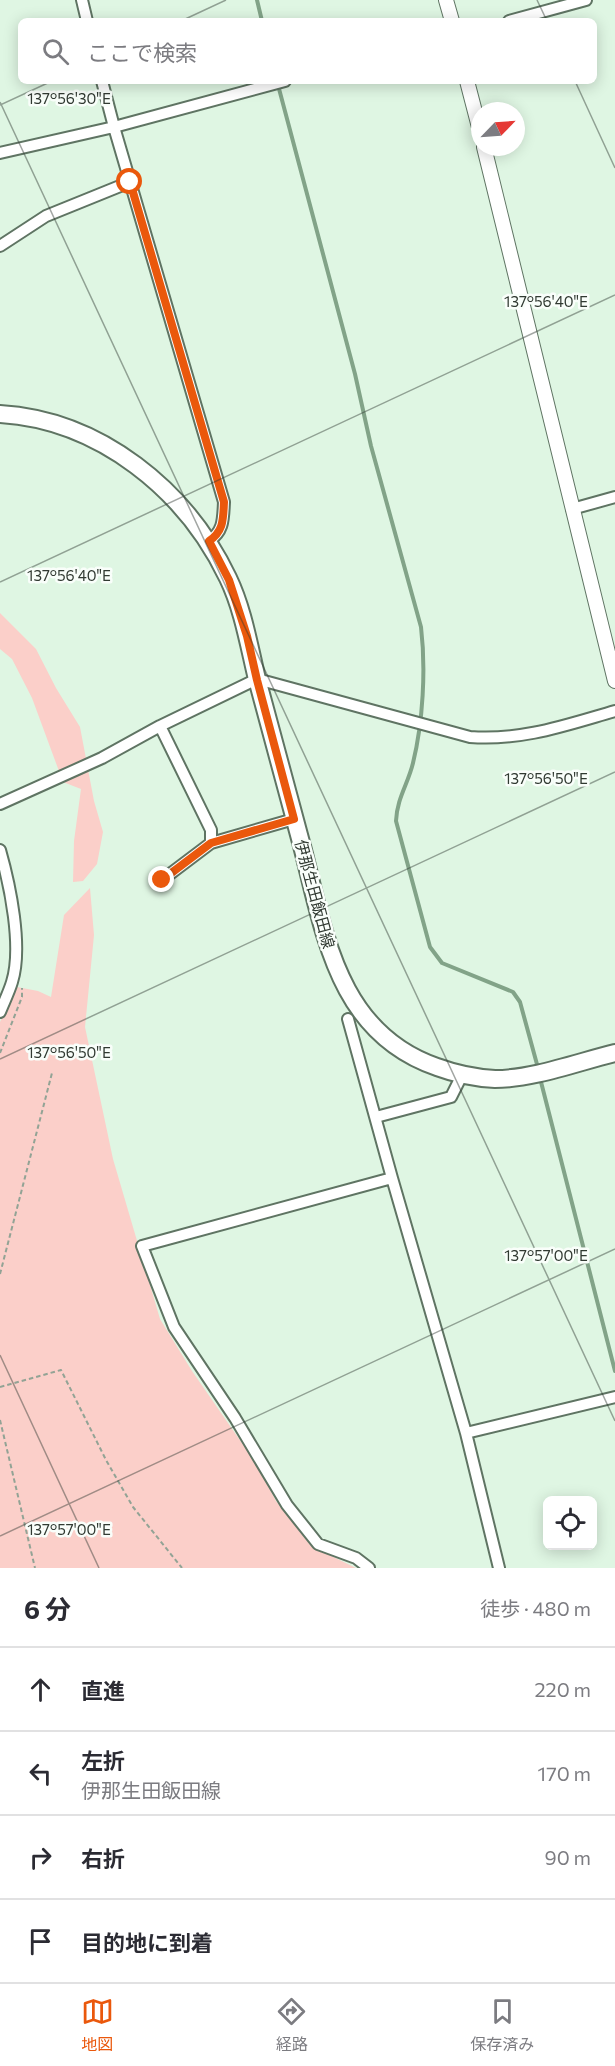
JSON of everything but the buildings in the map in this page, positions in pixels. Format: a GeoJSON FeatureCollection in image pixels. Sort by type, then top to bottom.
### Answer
{"type":"FeatureCollection","features":[{"type":"Feature","properties":{"kind":"main road","name":"伊那生田飯田線"},"geometry":{"type":"LineString","coordinates":[[0,414],[53,424],[78,433],[120,454],[158,482],[178,502],[209,541],[229,580],[247,636],[330,954],[353,1002],[380,1033],[395,1046],[425,1063],[462,1075],[496,1079],[528,1075],[615,1053]]}},
{"type":"Feature","properties":{"kind":"street"},"geometry":{"type":"LineString","coordinates":[[82,0],[86,18]]}},
{"type":"Feature","properties":{"kind":"street"},"geometry":{"type":"LineString","coordinates":[[446,0],[451,18]]}},
{"type":"Feature","properties":{"kind":"street"},"geometry":{"type":"LineString","coordinates":[[520,18],[586,0]]}},
{"type":"Feature","properties":{"kind":"street"},"geometry":{"type":"LineString","coordinates":[[103,84],[224,502],[223,522],[218,535],[209,541]]}},
{"type":"Feature","properties":{"kind":"street"},"geometry":{"type":"LineString","coordinates":[[0,153],[114,127],[274,84]]}},
{"type":"Feature","properties":{"kind":"street"},"geometry":{"type":"LineString","coordinates":[[468,84],[472,102]]}},
{"type":"Feature","properties":{"kind":"street"},"geometry":{"type":"LineString","coordinates":[[486,156],[615,681]]}},
{"type":"Feature","properties":{"kind":"street"},"geometry":{"type":"LineString","coordinates":[[0,246],[46,216],[130,182]]}},
{"type":"Feature","properties":{"kind":"street"},"geometry":{"type":"LineString","coordinates":[[572,509],[615,497]]}},
{"type":"Feature","properties":{"kind":"street"},"geometry":{"type":"LineString","coordinates":[[0,804],[102,758],[160,726],[257,680],[470,737],[497,739],[530,735],[615,711]]}},
{"type":"Feature","properties":{"kind":"street"},"geometry":{"type":"LineString","coordinates":[[160,726],[211,830],[211,843]]}},
{"type":"Feature","properties":{"kind":"street"},"geometry":{"type":"LineString","coordinates":[[162,880],[211,843],[294,819]]}},
{"type":"Feature","properties":{"kind":"street"},"geometry":{"type":"LineString","coordinates":[[0,850],[9,880],[17,950],[13,981],[0,1012]]}},
{"type":"Feature","properties":{"kind":"street"},"geometry":{"type":"LineString","coordinates":[[348,1020],[466,1433],[499,1568]]}},
{"type":"Feature","properties":{"kind":"street"},"geometry":{"type":"LineString","coordinates":[[376,1117],[451,1097],[462,1075]]}},
{"type":"Feature","properties":{"kind":"street"},"geometry":{"type":"LineString","coordinates":[[369,1568],[356,1557],[318,1544],[287,1505],[235,1418],[174,1327],[142,1246],[392,1178]]}},
{"type":"Feature","properties":{"kind":"street"},"geometry":{"type":"LineString","coordinates":[[466,1433],[615,1397]]}},
{"type":"Feature","properties":{"kind":"path"},"geometry":{"type":"LineString","coordinates":[[0,1274],[52,1073]]}},
{"type":"Feature","properties":{"kind":"path"},"geometry":{"type":"LineString","coordinates":[[0,1387],[61,1370],[106,1460],[133,1507],[182,1568]]}},
{"type":"Feature","properties":{"kind":"path"},"geometry":{"type":"LineString","coordinates":[[0,1420],[35,1568]]}},
{"type":"Feature","properties":{"kind":"shaded area"},"geometry":{"type":"Polygon","coordinates":[[[0,613],[36,649],[80,727],[94,801],[103,832],[97,864],[83,881],[73,882],[74,841],[81,789],[63,782],[32,698],[12,659],[0,649],[0,613]]]}},
{"type":"Feature","properties":{"kind":"shaded area"},"geometry":{"type":"Polygon","coordinates":[[[90,888],[94,935],[85,1027],[113,1159],[160,1319],[192,1371],[255,1462],[276,1501],[311,1546],[356,1568],[0,1568],[0,1022],[17,987],[38,991],[51,997],[64,915],[90,888]]]}},
{"type":"Feature","properties":{"kind":"waterway"},"geometry":{"type":"LineString","coordinates":[[257,0],[261,18]]}},
{"type":"Feature","properties":{"kind":"waterway"},"geometry":{"type":"LineString","coordinates":[[278,85],[355,374],[371,446],[421,627],[423,678],[419,730],[411,771],[398,805],[396,821],[430,947],[442,963],[513,992],[520,1002],[538,1068]]}},
{"type":"Feature","properties":{"kind":"waterway"},"geometry":{"type":"LineString","coordinates":[[540,1078],[615,1371]]}},
{"type":"Feature","properties":{"kind":"route"},"geometry":{"type":"LineString","coordinates":[[130,182],[224,502],[223,522],[218,535],[209,541],[229,580],[247,636],[294,819],[211,843],[162,880]]}}]}
